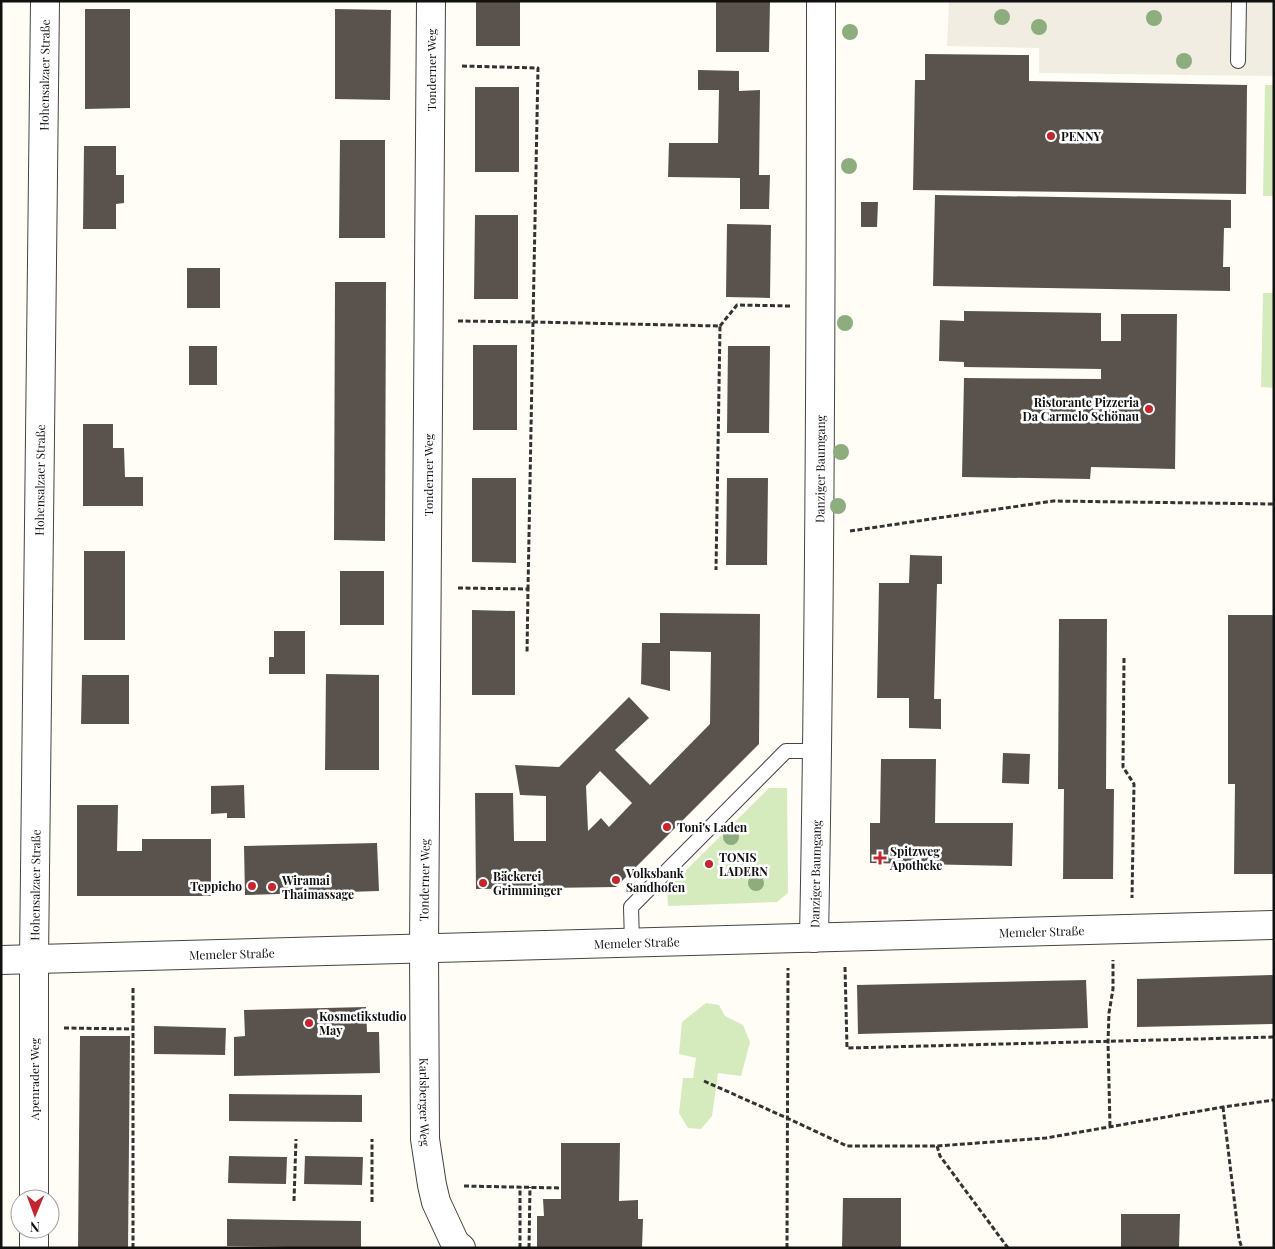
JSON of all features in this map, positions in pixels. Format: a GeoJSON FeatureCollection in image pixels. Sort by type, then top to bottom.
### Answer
{"type":"FeatureCollection","features":[{"type":"Feature","properties":{"kind":"street","name":"Hohensalzaer Straße"},"geometry":{"type":"LineString","coordinates":[[34,959],[45,1]]}},
{"type":"Feature","properties":{"kind":"street","name":"Tonderner Weg"},"geometry":{"type":"LineString","coordinates":[[424,948],[431,1]]}},
{"type":"Feature","properties":{"kind":"street","name":"Danziger Baumgang"},"geometry":{"type":"LineString","coordinates":[[800,938],[818,750],[821,1]]}},
{"type":"Feature","properties":{"kind":"street","name":"Memeler Straße"},"geometry":{"type":"LineString","coordinates":[[1,960],[1274,925]]}},
{"type":"Feature","properties":{"kind":"street","name":"Karlsberger Weg"},"geometry":{"type":"LineString","coordinates":[[424,948],[425,1139],[436,1202],[455,1246]]}},
{"type":"Feature","properties":{"kind":"street","name":"Apenrader Weg"},"geometry":{"type":"LineString","coordinates":[[34,959],[34,1189]]}},
{"type":"Feature","properties":{"kind":"lane"},"geometry":{"type":"LineString","coordinates":[[1238,61],[1239,1]]}},
{"type":"Feature","properties":{"kind":"lane"},"geometry":{"type":"LineString","coordinates":[[632,942],[631,907],[786,751],[818,750]]}},
{"type":"Feature","properties":{"kind":"path"},"geometry":{"type":"LineString","coordinates":[[431,66],[538,68],[527,654]]}},
{"type":"Feature","properties":{"kind":"path"},"geometry":{"type":"LineString","coordinates":[[716,570],[720,326],[737,305],[821,306]]}},
{"type":"Feature","properties":{"kind":"path"},"geometry":{"type":"LineString","coordinates":[[430,320],[720,326]]}},
{"type":"Feature","properties":{"kind":"path"},"geometry":{"type":"LineString","coordinates":[[819,536],[1053,501],[1274,504]]}},
{"type":"Feature","properties":{"kind":"path"},"geometry":{"type":"LineString","coordinates":[[428,587],[528,589]]}},
{"type":"Feature","properties":{"kind":"path"},"geometry":{"type":"LineString","coordinates":[[1110,1126],[1109,1013],[1122,929],[1134,784],[1123,768],[1124,658]]}},
{"type":"Feature","properties":{"kind":"path"},"geometry":{"type":"LineString","coordinates":[[844,936],[847,1048],[1274,1037]]}},
{"type":"Feature","properties":{"kind":"path"},"geometry":{"type":"LineString","coordinates":[[787,1248],[787,1118],[800,938]]}},
{"type":"Feature","properties":{"kind":"path"},"geometry":{"type":"LineString","coordinates":[[133,1248],[134,956]]}},
{"type":"Feature","properties":{"kind":"path"},"geometry":{"type":"LineString","coordinates":[[34,1028],[133,1029]]}},
{"type":"Feature","properties":{"kind":"path"},"geometry":{"type":"LineString","coordinates":[[704,1081],[847,1146],[937,1146],[1046,1138],[1223,1106],[1274,1100]]}},
{"type":"Feature","properties":{"kind":"path"},"geometry":{"type":"LineString","coordinates":[[1223,1106],[1239,1239],[1242,1248]]}},
{"type":"Feature","properties":{"kind":"path"},"geometry":{"type":"LineString","coordinates":[[294,1201],[296,1139]]}},
{"type":"Feature","properties":{"kind":"path"},"geometry":{"type":"LineString","coordinates":[[372,1139],[372,1202]]}},
{"type":"Feature","properties":{"kind":"path"},"geometry":{"type":"LineString","coordinates":[[937,1146],[940,1156],[1008,1248]]}},
{"type":"Feature","properties":{"kind":"path"},"geometry":{"type":"LineString","coordinates":[[432,1185],[561,1188]]}},
{"type":"Feature","properties":{"kind":"path"},"geometry":{"type":"LineString","coordinates":[[520,1187],[520,1248]]}},
{"type":"Feature","properties":{"kind":"path"},"geometry":{"type":"LineString","coordinates":[[529,1248],[530,1188]]}},
{"type":"Feature","properties":{"kind":"green space"},"geometry":{"type":"Polygon","coordinates":[[[1265,85],[1274,85],[1274,196],[1263,196],[1265,85]]]}},
{"type":"Feature","properties":{"kind":"green space"},"geometry":{"type":"Polygon","coordinates":[[[1263,293],[1274,293],[1274,388],[1261,387],[1263,293]]]}},
{"type":"Feature","properties":{"kind":"green space"},"geometry":{"type":"Polygon","coordinates":[[[769,788],[787,788],[788,893],[777,902],[668,906],[667,889],[769,788]]]}},
{"type":"Feature","properties":{"kind":"green space"},"geometry":{"type":"Polygon","coordinates":[[[706,1003],[719,1005],[725,1016],[743,1025],[750,1042],[741,1076],[718,1073],[712,1116],[701,1129],[688,1128],[679,1113],[683,1078],[693,1078],[696,1058],[679,1054],[682,1022],[706,1003]]]}},
{"type":"Feature","properties":{"kind":"shaded area"},"geometry":{"type":"Polygon","coordinates":[[[949,1],[1274,1],[1274,76],[1039,73],[1039,48],[947,46],[949,1]]]}},
{"type":"Feature","properties":{"kind":"building"},"geometry":{"type":"Polygon","coordinates":[[[476,1],[520,1],[520,46],[476,46],[476,1]]]}},
{"type":"Feature","properties":{"kind":"building"},"geometry":{"type":"Polygon","coordinates":[[[716,1],[770,1],[769,52],[716,52],[716,1]]]}},
{"type":"Feature","properties":{"kind":"building"},"geometry":{"type":"Polygon","coordinates":[[[85,9],[130,9],[130,108],[85,109],[85,9]]]}},
{"type":"Feature","properties":{"kind":"building"},"geometry":{"type":"Polygon","coordinates":[[[335,9],[391,10],[390,100],[335,99],[335,9]]]}},
{"type":"Feature","properties":{"kind":"building"},"geometry":{"type":"Polygon","coordinates":[[[925,54],[1029,55],[1029,81],[1247,85],[1246,194],[913,190],[915,80],[925,80],[925,54]]]}},
{"type":"Feature","properties":{"kind":"building"},"geometry":{"type":"Polygon","coordinates":[[[698,70],[739,71],[739,91],[760,90],[759,175],[770,175],[769,209],[740,209],[740,178],[668,177],[669,143],[718,143],[719,90],[698,90],[698,70]]]}},
{"type":"Feature","properties":{"kind":"building"},"geometry":{"type":"Polygon","coordinates":[[[475,87],[519,87],[519,172],[475,172],[475,87]]]}},
{"type":"Feature","properties":{"kind":"building"},"geometry":{"type":"Polygon","coordinates":[[[340,140],[385,140],[385,238],[339,238],[340,140]]]}},
{"type":"Feature","properties":{"kind":"building"},"geometry":{"type":"Polygon","coordinates":[[[84,146],[116,146],[116,175],[124,175],[124,203],[116,204],[116,229],[83,229],[84,146]]]}},
{"type":"Feature","properties":{"kind":"building"},"geometry":{"type":"Polygon","coordinates":[[[935,195],[1231,200],[1231,228],[1224,228],[1223,267],[1230,267],[1230,291],[933,286],[935,195]]]}},
{"type":"Feature","properties":{"kind":"building"},"geometry":{"type":"Polygon","coordinates":[[[861,202],[878,202],[877,227],[861,227],[861,202]]]}},
{"type":"Feature","properties":{"kind":"building"},"geometry":{"type":"Polygon","coordinates":[[[475,215],[518,215],[518,299],[474,299],[475,215]]]}},
{"type":"Feature","properties":{"kind":"building"},"geometry":{"type":"Polygon","coordinates":[[[727,224],[771,225],[770,298],[726,297],[727,224]]]}},
{"type":"Feature","properties":{"kind":"building"},"geometry":{"type":"Polygon","coordinates":[[[187,268],[220,268],[220,308],[187,308],[187,268]]]}},
{"type":"Feature","properties":{"kind":"building"},"geometry":{"type":"Polygon","coordinates":[[[335,282],[386,282],[385,541],[334,540],[335,282]]]}},
{"type":"Feature","properties":{"kind":"building"},"geometry":{"type":"Polygon","coordinates":[[[964,311],[1101,313],[1101,341],[1121,341],[1121,314],[1177,314],[1175,469],[1091,467],[1090,479],[962,477],[964,378],[1101,379],[1101,369],[964,367],[964,362],[939,361],[940,320],[964,321],[964,311]]]}},
{"type":"Feature","properties":{"kind":"building"},"geometry":{"type":"Polygon","coordinates":[[[473,345],[517,345],[517,430],[473,430],[473,345]]]}},
{"type":"Feature","properties":{"kind":"building"},"geometry":{"type":"Polygon","coordinates":[[[189,346],[217,346],[217,385],[189,385],[189,346]]]}},
{"type":"Feature","properties":{"kind":"building"},"geometry":{"type":"Polygon","coordinates":[[[728,346],[770,346],[769,433],[727,433],[728,346]]]}},
{"type":"Feature","properties":{"kind":"building"},"geometry":{"type":"Polygon","coordinates":[[[83,424],[113,424],[113,448],[124,448],[125,477],[143,477],[143,506],[83,506],[83,424]]]}},
{"type":"Feature","properties":{"kind":"building"},"geometry":{"type":"Polygon","coordinates":[[[472,478],[516,478],[516,563],[472,562],[472,478]]]}},
{"type":"Feature","properties":{"kind":"building"},"geometry":{"type":"Polygon","coordinates":[[[727,478],[768,478],[767,565],[726,565],[727,478]]]}},
{"type":"Feature","properties":{"kind":"building"},"geometry":{"type":"Polygon","coordinates":[[[84,551],[125,551],[125,640],[84,640],[84,551]]]}},
{"type":"Feature","properties":{"kind":"building"},"geometry":{"type":"Polygon","coordinates":[[[910,555],[942,556],[942,584],[937,584],[934,699],[941,699],[941,729],[909,728],[909,698],[877,698],[879,583],[909,583],[910,555]]]}},
{"type":"Feature","properties":{"kind":"building"},"geometry":{"type":"Polygon","coordinates":[[[340,571],[384,571],[384,625],[340,625],[340,571]]]}},
{"type":"Feature","properties":{"kind":"building"},"geometry":{"type":"Polygon","coordinates":[[[472,610],[515,611],[515,695],[472,695],[472,610]]]}},
{"type":"Feature","properties":{"kind":"building"},"geometry":{"type":"Polygon","coordinates":[[[660,613],[760,614],[759,744],[616,887],[476,889],[475,793],[513,793],[514,841],[546,841],[546,796],[520,795],[515,765],[559,767],[629,697],[649,718],[615,750],[650,785],[710,724],[711,652],[670,651],[670,691],[641,684],[642,643],[660,643],[660,613]],[[600,771],[586,786],[588,831],[601,818],[609,827],[632,803],[600,771]]]}},
{"type":"Feature","properties":{"kind":"building"},"geometry":{"type":"Polygon","coordinates":[[[1228,615],[1274,615],[1274,874],[1234,874],[1235,784],[1228,784],[1228,615]]]}},
{"type":"Feature","properties":{"kind":"building"},"geometry":{"type":"Polygon","coordinates":[[[1059,619],[1107,619],[1106,789],[1114,789],[1113,879],[1063,879],[1064,789],[1058,789],[1059,619]]]}},
{"type":"Feature","properties":{"kind":"building"},"geometry":{"type":"Polygon","coordinates":[[[274,631],[305,631],[305,674],[269,674],[269,657],[274,657],[274,631]]]}},
{"type":"Feature","properties":{"kind":"building"},"geometry":{"type":"Polygon","coordinates":[[[326,674],[379,675],[379,770],[325,770],[326,674]]]}},
{"type":"Feature","properties":{"kind":"building"},"geometry":{"type":"Polygon","coordinates":[[[82,675],[129,675],[129,724],[81,724],[82,675]]]}},
{"type":"Feature","properties":{"kind":"building"},"geometry":{"type":"Polygon","coordinates":[[[1003,753],[1030,754],[1029,784],[1002,783],[1003,753]]]}},
{"type":"Feature","properties":{"kind":"building"},"geometry":{"type":"Polygon","coordinates":[[[881,759],[936,759],[935,823],[1013,823],[1012,866],[870,863],[870,823],[880,823],[881,759]]]}},
{"type":"Feature","properties":{"kind":"building"},"geometry":{"type":"Polygon","coordinates":[[[244,785],[245,818],[227,818],[227,813],[211,814],[211,786],[244,785]]]}},
{"type":"Feature","properties":{"kind":"building"},"geometry":{"type":"Polygon","coordinates":[[[77,805],[118,805],[117,851],[142,851],[142,839],[211,839],[211,896],[77,896],[77,805]]]}},
{"type":"Feature","properties":{"kind":"building"},"geometry":{"type":"Polygon","coordinates":[[[377,843],[379,891],[245,895],[244,846],[377,843]]]}},
{"type":"Feature","properties":{"kind":"building"},"geometry":{"type":"Polygon","coordinates":[[[1274,975],[1274,1024],[1137,1027],[1137,979],[1274,975]]]}},
{"type":"Feature","properties":{"kind":"building"},"geometry":{"type":"Polygon","coordinates":[[[1086,980],[1088,1028],[858,1034],[857,985],[1086,980]]]}},
{"type":"Feature","properties":{"kind":"building"},"geometry":{"type":"Polygon","coordinates":[[[366,1007],[367,1032],[379,1032],[380,1073],[234,1076],[234,1037],[245,1036],[244,1010],[366,1007]]]}},
{"type":"Feature","properties":{"kind":"building"},"geometry":{"type":"Polygon","coordinates":[[[154,1026],[226,1028],[225,1055],[154,1054],[154,1026]]]}},
{"type":"Feature","properties":{"kind":"building"},"geometry":{"type":"Polygon","coordinates":[[[80,1036],[130,1036],[128,1248],[78,1248],[80,1036]]]}},
{"type":"Feature","properties":{"kind":"building"},"geometry":{"type":"Polygon","coordinates":[[[229,1094],[362,1095],[362,1122],[229,1121],[229,1094]]]}},
{"type":"Feature","properties":{"kind":"building"},"geometry":{"type":"Polygon","coordinates":[[[561,1143],[620,1143],[619,1201],[638,1200],[638,1219],[643,1219],[642,1248],[537,1248],[537,1216],[544,1216],[543,1199],[561,1199],[561,1143]]]}},
{"type":"Feature","properties":{"kind":"building"},"geometry":{"type":"Polygon","coordinates":[[[229,1156],[287,1157],[286,1184],[228,1183],[229,1156]]]}},
{"type":"Feature","properties":{"kind":"building"},"geometry":{"type":"Polygon","coordinates":[[[305,1156],[363,1157],[362,1185],[304,1184],[305,1156]]]}},
{"type":"Feature","properties":{"kind":"building"},"geometry":{"type":"Polygon","coordinates":[[[843,1198],[901,1198],[901,1248],[842,1248],[843,1198]]]}},
{"type":"Feature","properties":{"kind":"building"},"geometry":{"type":"Polygon","coordinates":[[[1121,1214],[1180,1214],[1179,1248],[1121,1248],[1121,1214]]]}},
{"type":"Feature","properties":{"kind":"building"},"geometry":{"type":"Polygon","coordinates":[[[227,1219],[361,1221],[361,1248],[227,1246],[227,1219]]]}},
{"type":"Feature","properties":{"kind":"place","name":"PENNY"},"geometry":{"type":"Point","coordinates":[1051,136]}},
{"type":"Feature","properties":{"kind":"place","name":"Ristorante Pizzeria Da Carmelo Schönau"},"geometry":{"type":"Point","coordinates":[1149,409]}},
{"type":"Feature","properties":{"kind":"place","name":"Toni's Laden"},"geometry":{"type":"Point","coordinates":[667,827]}},
{"type":"Feature","properties":{"kind":"place","name":"Spitzweg Apotheke"},"geometry":{"type":"Point","coordinates":[880,858]}},
{"type":"Feature","properties":{"kind":"place","name":"TONIS LADERN"},"geometry":{"type":"Point","coordinates":[709,864]}},
{"type":"Feature","properties":{"kind":"place","name":"Volksbank Sandhofen"},"geometry":{"type":"Point","coordinates":[616,880]}},
{"type":"Feature","properties":{"kind":"place","name":"Bäckerei Grimminger"},"geometry":{"type":"Point","coordinates":[483,883]}},
{"type":"Feature","properties":{"kind":"place","name":"Teppicho"},"geometry":{"type":"Point","coordinates":[252,886]}},
{"type":"Feature","properties":{"kind":"place","name":"Wiramai Thaimassage"},"geometry":{"type":"Point","coordinates":[272,887]}},
{"type":"Feature","properties":{"kind":"place","name":"Kosmetikstudio May"},"geometry":{"type":"Point","coordinates":[309,1023]}}]}
